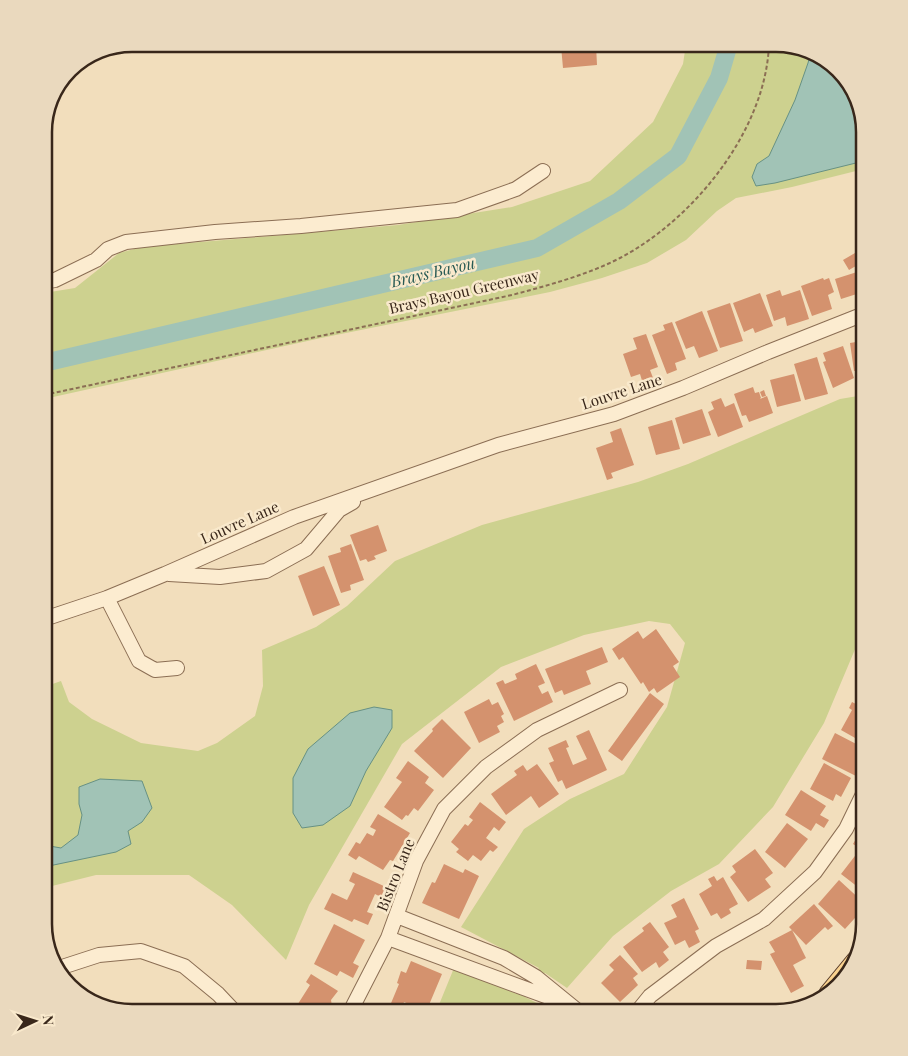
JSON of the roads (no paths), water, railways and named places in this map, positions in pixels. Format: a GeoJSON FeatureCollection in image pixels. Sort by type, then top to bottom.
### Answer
{"type":"FeatureCollection","features":[{"type":"Feature","properties":{"kind":"street"},"geometry":{"type":"LineString","coordinates":[[53,280],[96,260],[108,249],[126,242],[457,210],[516,189],[543,171]]}},
{"type":"Feature","properties":{"kind":"street","name":"Louvre Lane"},"geometry":{"type":"LineString","coordinates":[[52,616],[106,598],[165,574],[294,517],[498,445],[614,414],[856,317]]}},
{"type":"Feature","properties":{"kind":"street","name":"Louvre Lane"},"geometry":{"type":"LineString","coordinates":[[165,574],[220,577],[266,571],[306,549],[339,510],[385,484]]}},
{"type":"Feature","properties":{"kind":"street"},"geometry":{"type":"LineString","coordinates":[[106,598],[138,662],[154,670],[177,668]]}},
{"type":"Feature","properties":{"kind":"street","name":"Bistro Lane"},"geometry":{"type":"LineString","coordinates":[[354,1004],[388,938],[416,861],[444,809],[486,767],[537,730],[620,690]]}},
{"type":"Feature","properties":{"kind":"street"},"geometry":{"type":"LineString","coordinates":[[644,1004],[650,996],[716,946],[764,919],[815,872],[846,829],[856,808]]}},
{"type":"Feature","properties":{"kind":"street"},"geometry":{"type":"LineString","coordinates":[[397,916],[504,958],[536,977],[569,1004]]}},
{"type":"Feature","properties":{"kind":"street"},"geometry":{"type":"LineString","coordinates":[[411,947],[419,925]]}},
{"type":"Feature","properties":{"kind":"street"},"geometry":{"type":"LineString","coordinates":[[388,938],[562,1004]]}},
{"type":"Feature","properties":{"kind":"street"},"geometry":{"type":"LineString","coordinates":[[454,963],[462,941]]}},
{"type":"Feature","properties":{"kind":"street"},"geometry":{"type":"LineString","coordinates":[[65,966],[99,955],[140,951],[184,966],[227,1004]]}},
{"type":"Feature","properties":{"kind":"waterway","name":"Brays Bayou"},"geometry":{"type":"LineString","coordinates":[[53,361],[537,248],[619,201],[678,156],[719,78],[726,53]]}}]}
